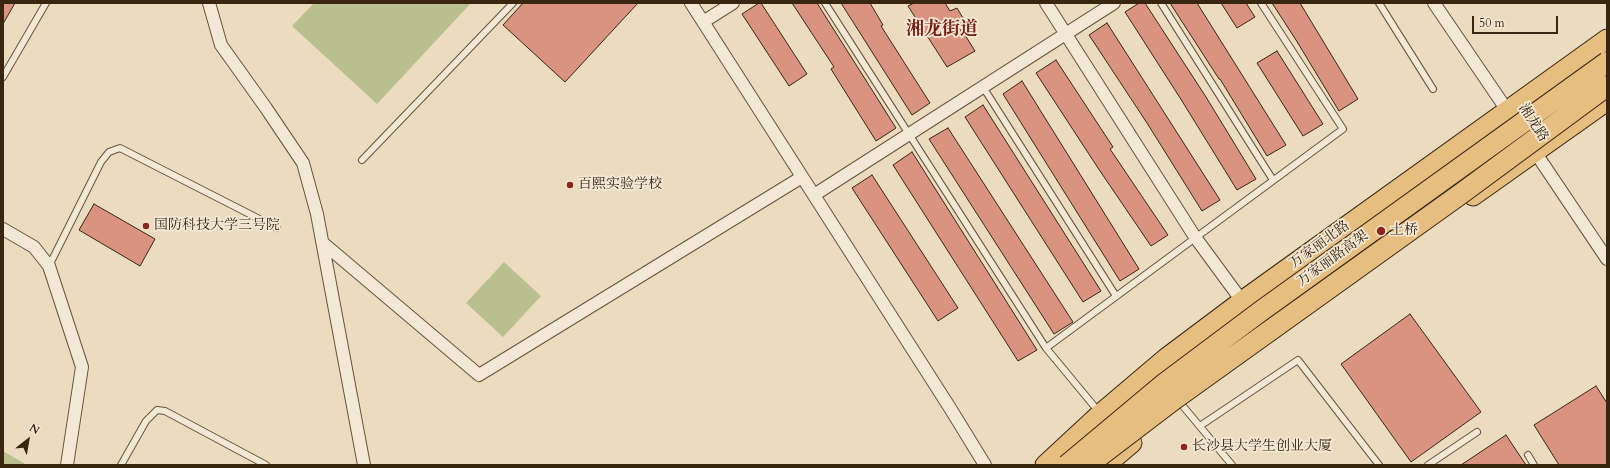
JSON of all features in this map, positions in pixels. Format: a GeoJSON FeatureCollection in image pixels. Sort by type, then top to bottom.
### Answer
{"type":"FeatureCollection","features":[{"type":"Feature","properties":{"kind":"highway","name":"万家丽路高架"},"geometry":{"type":"LineString","coordinates":[[1067,465],[1165,383],[1261,310],[1607,62]]}},
{"type":"Feature","properties":{"kind":"highway","name":"万家丽路高架"},"geometry":{"type":"LineString","coordinates":[[1088,465],[1176,398],[1456,198],[1607,86]]}},
{"type":"Feature","properties":{"kind":"main road","name":"万家丽北路"},"geometry":{"type":"LineString","coordinates":[[1045,465],[1100,414],[1166,358],[1242,300],[1607,39]]}},
{"type":"Feature","properties":{"kind":"main road"},"geometry":{"type":"LineString","coordinates":[[1106,465],[1182,404],[1607,101]]}},
{"type":"Feature","properties":{"kind":"street"},"geometry":{"type":"LineString","coordinates":[[209,3],[221,45],[303,163],[317,214],[323,243],[364,465]]}},
{"type":"Feature","properties":{"kind":"street"},"geometry":{"type":"LineString","coordinates":[[691,3],[946,401],[985,465]]}},
{"type":"Feature","properties":{"kind":"street"},"geometry":{"type":"LineString","coordinates":[[703,22],[733,3]]}},
{"type":"Feature","properties":{"kind":"street"},"geometry":{"type":"LineString","coordinates":[[1046,3],[1195,237],[1242,300]]}},
{"type":"Feature","properties":{"kind":"street"},"geometry":{"type":"LineString","coordinates":[[814,195],[1114,3]]}},
{"type":"Feature","properties":{"kind":"street","name":"湘龙路"},"geometry":{"type":"LineString","coordinates":[[1434,3],[1607,259]]}},
{"type":"Feature","properties":{"kind":"street"},"geometry":{"type":"LineString","coordinates":[[323,243],[479,376],[802,177]]}},
{"type":"Feature","properties":{"kind":"street"},"geometry":{"type":"LineString","coordinates":[[3,230],[34,247],[49,266],[82,367],[67,465]]}},
{"type":"Feature","properties":{"kind":"lane"},"geometry":{"type":"LineString","coordinates":[[3,76],[46,3]]}},
{"type":"Feature","properties":{"kind":"lane"},"geometry":{"type":"LineString","coordinates":[[362,160],[512,3]]}},
{"type":"Feature","properties":{"kind":"lane"},"geometry":{"type":"LineString","coordinates":[[825,3],[1046,348],[1100,414]]}},
{"type":"Feature","properties":{"kind":"lane"},"geometry":{"type":"LineString","coordinates":[[1160,3],[1273,180]]}},
{"type":"Feature","properties":{"kind":"lane"},"geometry":{"type":"LineString","coordinates":[[1046,348],[1343,129],[1261,3]]}},
{"type":"Feature","properties":{"kind":"lane"},"geometry":{"type":"LineString","coordinates":[[1379,3],[1433,89]]}},
{"type":"Feature","properties":{"kind":"lane"},"geometry":{"type":"LineString","coordinates":[[983,87],[1116,296]]}},
{"type":"Feature","properties":{"kind":"lane"},"geometry":{"type":"LineString","coordinates":[[49,266],[101,162],[108,152],[120,148],[277,228]]}},
{"type":"Feature","properties":{"kind":"lane"},"geometry":{"type":"LineString","coordinates":[[1200,426],[1298,360],[1379,465]]}},
{"type":"Feature","properties":{"kind":"lane"},"geometry":{"type":"LineString","coordinates":[[1182,404],[1232,465]]}},
{"type":"Feature","properties":{"kind":"lane"},"geometry":{"type":"LineString","coordinates":[[121,465],[146,421],[156,410],[165,411],[266,465]]}},
{"type":"Feature","properties":{"kind":"lane"},"geometry":{"type":"LineString","coordinates":[[1428,465],[1477,432]]}},
{"type":"Feature","properties":{"kind":"lane"},"geometry":{"type":"LineString","coordinates":[[1528,455],[1534,465]]}},
{"type":"Feature","properties":{"kind":"green space"},"geometry":{"type":"Polygon","coordinates":[[[314,3],[471,3],[377,104],[292,26],[314,3]]]}},
{"type":"Feature","properties":{"kind":"green space"},"geometry":{"type":"Polygon","coordinates":[[[504,262],[541,296],[503,337],[466,303],[504,262]]]}},
{"type":"Feature","properties":{"kind":"green space"},"geometry":{"type":"Polygon","coordinates":[[[3,451],[27,465],[3,465],[3,451]]]}},
{"type":"Feature","properties":{"kind":"building"},"geometry":{"type":"Polygon","coordinates":[[[3,3],[15,3],[3,24],[3,3]]]}},
{"type":"Feature","properties":{"kind":"building"},"geometry":{"type":"Polygon","coordinates":[[[523,3],[638,3],[565,82],[503,25],[523,3]]]}},
{"type":"Feature","properties":{"kind":"building"},"geometry":{"type":"Polygon","coordinates":[[[761,3],[807,74],[789,86],[742,14],[761,3]]]}},
{"type":"Feature","properties":{"kind":"building"},"geometry":{"type":"Polygon","coordinates":[[[792,3],[817,3],[896,128],[876,141],[831,69],[834,67],[792,3]]]}},
{"type":"Feature","properties":{"kind":"building"},"geometry":{"type":"Polygon","coordinates":[[[841,3],[870,3],[883,25],[881,26],[930,103],[912,115],[841,3]]]}},
{"type":"Feature","properties":{"kind":"building"},"geometry":{"type":"Polygon","coordinates":[[[914,3],[945,3],[950,11],[957,8],[966,23],[958,27],[975,51],[947,67],[908,6],[914,3]]]}},
{"type":"Feature","properties":{"kind":"building"},"geometry":{"type":"Polygon","coordinates":[[[1139,3],[1145,3],[1206,97],[1256,179],[1237,190],[1125,12],[1139,3]]]}},
{"type":"Feature","properties":{"kind":"building"},"geometry":{"type":"Polygon","coordinates":[[[1170,3],[1197,3],[1286,145],[1267,156],[1220,79],[1170,3]]]}},
{"type":"Feature","properties":{"kind":"building"},"geometry":{"type":"Polygon","coordinates":[[[1221,3],[1246,3],[1255,17],[1237,28],[1221,3]]]}},
{"type":"Feature","properties":{"kind":"building"},"geometry":{"type":"Polygon","coordinates":[[[1272,3],[1300,3],[1358,99],[1339,111],[1272,3]]]}},
{"type":"Feature","properties":{"kind":"building"},"geometry":{"type":"Polygon","coordinates":[[[1107,23],[1220,200],[1202,211],[1147,123],[1089,35],[1107,23]]]}},
{"type":"Feature","properties":{"kind":"building"},"geometry":{"type":"Polygon","coordinates":[[[1277,51],[1323,124],[1303,136],[1257,63],[1277,51]]]}},
{"type":"Feature","properties":{"kind":"building"},"geometry":{"type":"Polygon","coordinates":[[[1056,60],[1113,147],[1110,149],[1168,235],[1151,246],[1036,73],[1056,60]]]}},
{"type":"Feature","properties":{"kind":"building"},"geometry":{"type":"Polygon","coordinates":[[[1022,81],[1139,269],[1120,281],[1003,94],[1022,81]]]}},
{"type":"Feature","properties":{"kind":"building"},"geometry":{"type":"Polygon","coordinates":[[[983,105],[1101,291],[1083,302],[965,117],[983,105]]]}},
{"type":"Feature","properties":{"kind":"building"},"geometry":{"type":"Polygon","coordinates":[[[948,128],[1073,322],[1054,334],[929,139],[948,128]]]}},
{"type":"Feature","properties":{"kind":"building"},"geometry":{"type":"Polygon","coordinates":[[[912,152],[1037,350],[1018,361],[893,165],[912,152]]]}},
{"type":"Feature","properties":{"kind":"building"},"geometry":{"type":"Polygon","coordinates":[[[872,175],[958,308],[938,321],[852,188],[872,175]]]}},
{"type":"Feature","properties":{"kind":"building"},"geometry":{"type":"Polygon","coordinates":[[[94,204],[155,239],[140,266],[79,230],[94,204]]]}},
{"type":"Feature","properties":{"kind":"building"},"geometry":{"type":"Polygon","coordinates":[[[1410,314],[1481,412],[1411,462],[1341,364],[1410,314]]]}},
{"type":"Feature","properties":{"kind":"building"},"geometry":{"type":"Polygon","coordinates":[[[1596,386],[1607,403],[1607,465],[1559,465],[1534,425],[1596,386]]]}},
{"type":"Feature","properties":{"kind":"building"},"geometry":{"type":"Polygon","coordinates":[[[1506,435],[1526,465],[1461,465],[1506,435]]]}},
{"type":"Feature","properties":{"kind":"place","name":"百熙实验学校"},"geometry":{"type":"Point","coordinates":[570,185]}},
{"type":"Feature","properties":{"kind":"place","name":"国防科技大学三号院"},"geometry":{"type":"Point","coordinates":[146,226]}},
{"type":"Feature","properties":{"kind":"place","name":"土桥"},"geometry":{"type":"Point","coordinates":[1381,231]}},
{"type":"Feature","properties":{"kind":"place","name":"长沙县大学生创业大厦"},"geometry":{"type":"Point","coordinates":[1184,447]}},
{"type":"Feature","properties":{"kind":"district","name":"湘龙街道"},"geometry":{"type":"Point","coordinates":[942,30]}}]}
